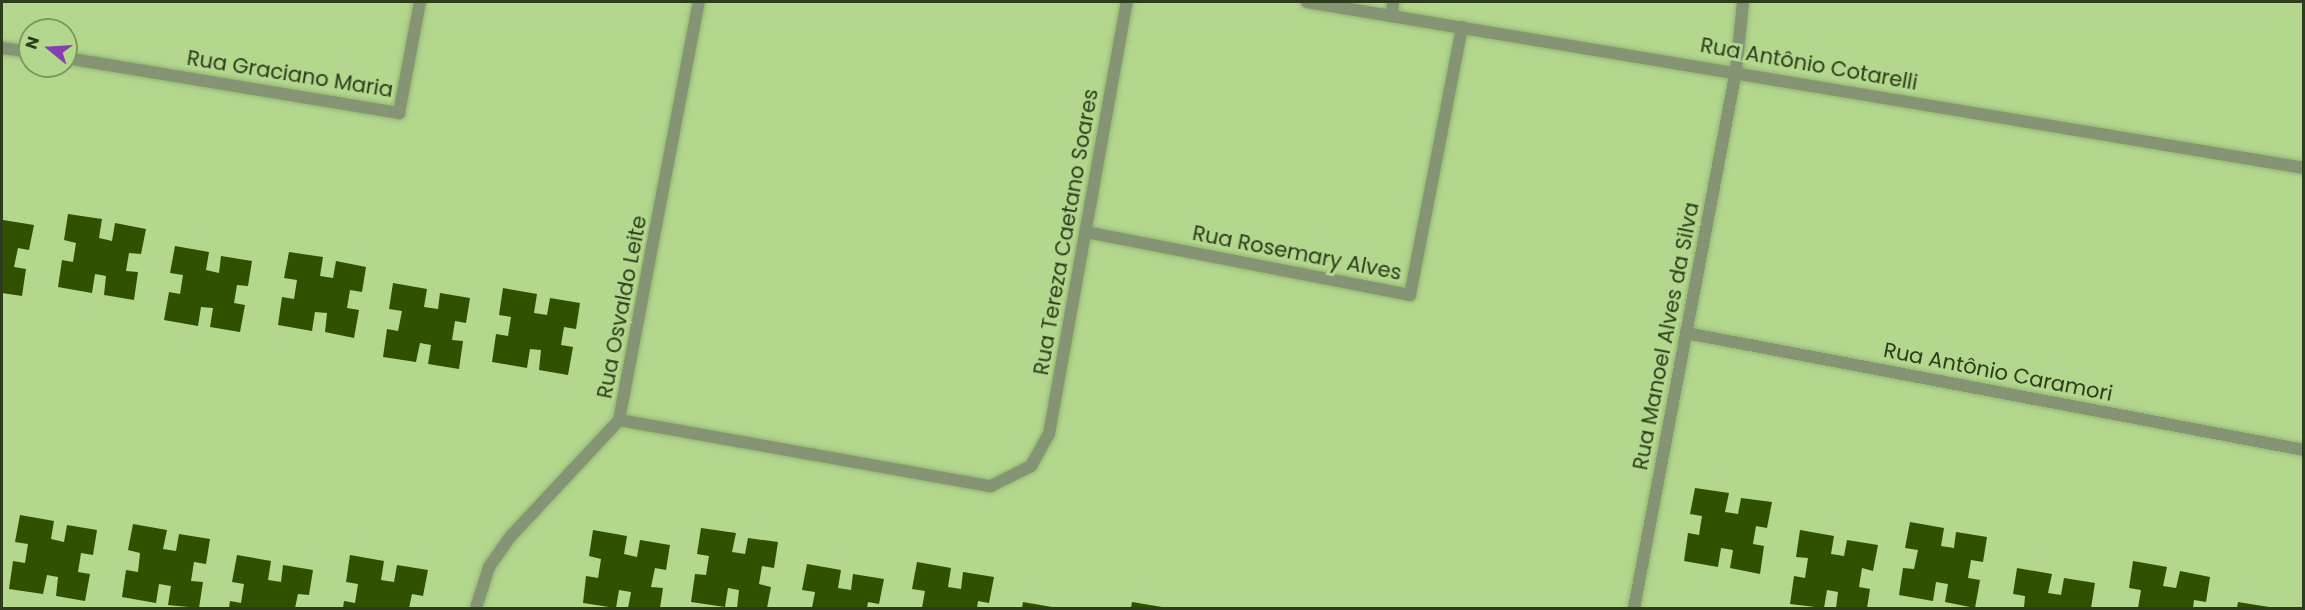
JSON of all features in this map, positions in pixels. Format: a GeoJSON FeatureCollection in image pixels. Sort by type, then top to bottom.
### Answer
{"type":"FeatureCollection","features":[{"type":"Feature","properties":{"kind":"street","name":"Rua Graciano Maria"},"geometry":{"type":"LineString","coordinates":[[78,60],[399,113],[420,2]]}},
{"type":"Feature","properties":{"kind":"street","name":"Rua Osvaldo Leite"},"geometry":{"type":"LineString","coordinates":[[476,609],[489,567],[511,536],[619,420],[699,2]]}},
{"type":"Feature","properties":{"kind":"street","name":"Rua Tereza Caetano Soares"},"geometry":{"type":"LineString","coordinates":[[619,420],[992,486],[1030,466],[1049,434],[1127,2]]}},
{"type":"Feature","properties":{"kind":"street","name":"Rua Antônio Cotarelli"},"geometry":{"type":"LineString","coordinates":[[1307,2],[1736,70],[2304,168]]}},
{"type":"Feature","properties":{"kind":"street"},"geometry":{"type":"LineString","coordinates":[[1392,16],[1394,2]]}},
{"type":"Feature","properties":{"kind":"street","name":"Rua Manoel Alves da Silva"},"geometry":{"type":"LineString","coordinates":[[1634,609],[1736,70],[1743,2]]}},
{"type":"Feature","properties":{"kind":"street","name":"Rua Rosemary Alves"},"geometry":{"type":"LineString","coordinates":[[1086,232],[1410,295],[1462,27]]}},
{"type":"Feature","properties":{"kind":"street"},"geometry":{"type":"LineString","coordinates":[[2,48],[18,50]]}},
{"type":"Feature","properties":{"kind":"street","name":"Rua Antônio Caramori"},"geometry":{"type":"LineString","coordinates":[[1686,333],[2304,450]]}},
{"type":"Feature","properties":{"kind":"building"},"geometry":{"type":"Polygon","coordinates":[[[68,214],[102,219],[99,238],[112,241],[115,223],[146,229],[141,254],[129,253],[126,271],[138,272],[134,300],[104,295],[106,276],[95,274],[92,293],[58,287],[62,260],[73,262],[76,243],[64,240],[68,214]]]}},
{"type":"Feature","properties":{"kind":"building"},"geometry":{"type":"Polygon","coordinates":[[[3,220],[34,225],[29,250],[18,248],[14,267],[26,269],[22,296],[2,293],[3,220]]]}},
{"type":"Feature","properties":{"kind":"building"},"geometry":{"type":"Polygon","coordinates":[[[175,246],[209,252],[206,270],[219,273],[221,256],[252,261],[248,286],[237,285],[234,303],[245,305],[240,332],[210,327],[213,308],[201,307],[198,326],[164,320],[169,292],[180,294],[183,275],[170,273],[175,246]]]}},
{"type":"Feature","properties":{"kind":"building"},"geometry":{"type":"Polygon","coordinates":[[[289,252],[323,257],[320,276],[333,278],[336,261],[366,267],[362,292],[350,290],[347,308],[359,310],[354,338],[325,332],[327,313],[315,312],[312,331],[278,325],[282,297],[294,299],[297,280],[284,278],[289,252]]]}},
{"type":"Feature","properties":{"kind":"building"},"geometry":{"type":"Polygon","coordinates":[[[393,283],[427,289],[424,307],[438,309],[440,293],[470,298],[466,323],[455,321],[452,340],[463,341],[459,369],[428,364],[431,345],[420,343],[416,362],[383,357],[387,329],[398,331],[402,311],[389,309],[393,283]]]}},
{"type":"Feature","properties":{"kind":"building"},"geometry":{"type":"Polygon","coordinates":[[[503,288],[537,294],[534,313],[547,315],[550,298],[580,303],[576,329],[564,327],[561,345],[573,347],[568,375],[539,370],[541,350],[530,349],[527,368],[492,362],[496,334],[508,336],[511,317],[499,315],[503,288]]]}},
{"type":"Feature","properties":{"kind":"building"},"geometry":{"type":"Polygon","coordinates":[[[1695,488],[1729,493],[1725,512],[1738,514],[1741,498],[1772,502],[1767,528],[1756,526],[1753,544],[1764,546],[1760,574],[1730,568],[1733,550],[1721,548],[1718,567],[1684,561],[1688,533],[1699,535],[1702,516],[1690,514],[1695,488]]]}},
{"type":"Feature","properties":{"kind":"building"},"geometry":{"type":"Polygon","coordinates":[[[20,515],[54,521],[51,539],[64,542],[67,525],[97,530],[93,555],[81,553],[78,572],[90,574],[85,601],[56,596],[58,577],[47,575],[43,594],[9,589],[13,561],[25,563],[28,544],[15,542],[20,515]]]}},
{"type":"Feature","properties":{"kind":"building"},"geometry":{"type":"Polygon","coordinates":[[[1910,522],[1944,528],[1941,546],[1954,548],[1956,532],[1987,537],[1983,562],[1971,560],[1968,578],[1980,580],[1975,608],[1945,602],[1948,584],[1936,582],[1933,601],[1899,595],[1903,568],[1914,569],[1918,550],[1905,548],[1910,522]]]}},
{"type":"Feature","properties":{"kind":"building"},"geometry":{"type":"Polygon","coordinates":[[[133,524],[167,530],[163,549],[176,551],[179,534],[210,539],[206,564],[194,562],[191,581],[203,582],[199,608],[168,605],[171,586],[159,584],[156,603],[122,597],[126,570],[138,572],[140,553],[128,550],[133,524]]]}},
{"type":"Feature","properties":{"kind":"building"},"geometry":{"type":"Polygon","coordinates":[[[701,528],[736,533],[732,552],[745,554],[748,538],[778,542],[774,568],[762,566],[759,584],[771,587],[767,608],[737,608],[739,590],[728,588],[725,607],[691,602],[695,574],[706,575],[709,556],[697,554],[701,528]]]}},
{"type":"Feature","properties":{"kind":"building"},"geometry":{"type":"Polygon","coordinates":[[[593,530],[627,536],[624,554],[637,557],[640,540],[670,545],[666,570],[655,568],[651,587],[663,588],[660,608],[628,608],[631,592],[619,590],[616,608],[583,603],[586,576],[598,578],[601,559],[589,556],[593,530]]]}},
{"type":"Feature","properties":{"kind":"building"},"geometry":{"type":"Polygon","coordinates":[[[1800,530],[1834,536],[1831,554],[1844,556],[1847,540],[1878,545],[1873,571],[1862,568],[1859,587],[1870,589],[1867,608],[1836,608],[1838,592],[1827,590],[1824,608],[1790,604],[1794,576],[1805,578],[1808,558],[1796,557],[1800,530]]]}},
{"type":"Feature","properties":{"kind":"building"},"geometry":{"type":"Polygon","coordinates":[[[237,555],[271,561],[268,580],[281,582],[283,565],[313,570],[309,595],[298,594],[295,608],[229,608],[230,601],[241,603],[244,584],[232,582],[237,555]]]}},
{"type":"Feature","properties":{"kind":"building"},"geometry":{"type":"Polygon","coordinates":[[[350,555],[384,561],[381,580],[394,582],[397,565],[428,570],[423,596],[412,594],[409,608],[343,608],[344,601],[355,603],[358,584],[346,582],[350,555]]]}},
{"type":"Feature","properties":{"kind":"building"},"geometry":{"type":"Polygon","coordinates":[[[2133,561],[2167,567],[2163,586],[2176,588],[2180,571],[2210,577],[2206,602],[2194,600],[2193,608],[2138,608],[2141,590],[2129,588],[2133,561]]]}},
{"type":"Feature","properties":{"kind":"building"},"geometry":{"type":"Polygon","coordinates":[[[917,562],[951,568],[948,587],[961,589],[963,572],[994,577],[989,603],[978,601],[977,608],[922,608],[925,591],[912,589],[917,562]]]}},
{"type":"Feature","properties":{"kind":"building"},"geometry":{"type":"Polygon","coordinates":[[[807,564],[841,570],[838,588],[851,590],[853,574],[884,579],[879,604],[868,602],[867,608],[812,608],[815,592],[802,590],[807,564]]]}},
{"type":"Feature","properties":{"kind":"building"},"geometry":{"type":"Polygon","coordinates":[[[2017,568],[2052,574],[2048,593],[2061,595],[2064,578],[2095,583],[2091,608],[2024,608],[2025,596],[2013,594],[2017,568]]]}},
{"type":"Feature","properties":{"kind":"building"},"geometry":{"type":"Polygon","coordinates":[[[1023,602],[1052,607],[1052,608],[1022,608],[1023,602]]]}},
{"type":"Feature","properties":{"kind":"building"},"geometry":{"type":"Polygon","coordinates":[[[1132,602],[1162,607],[1162,608],[1131,608],[1132,602]]]}},
{"type":"Feature","properties":{"kind":"building"},"geometry":{"type":"Polygon","coordinates":[[[2238,602],[2269,607],[2269,608],[2237,608],[2238,602]]]}}]}
